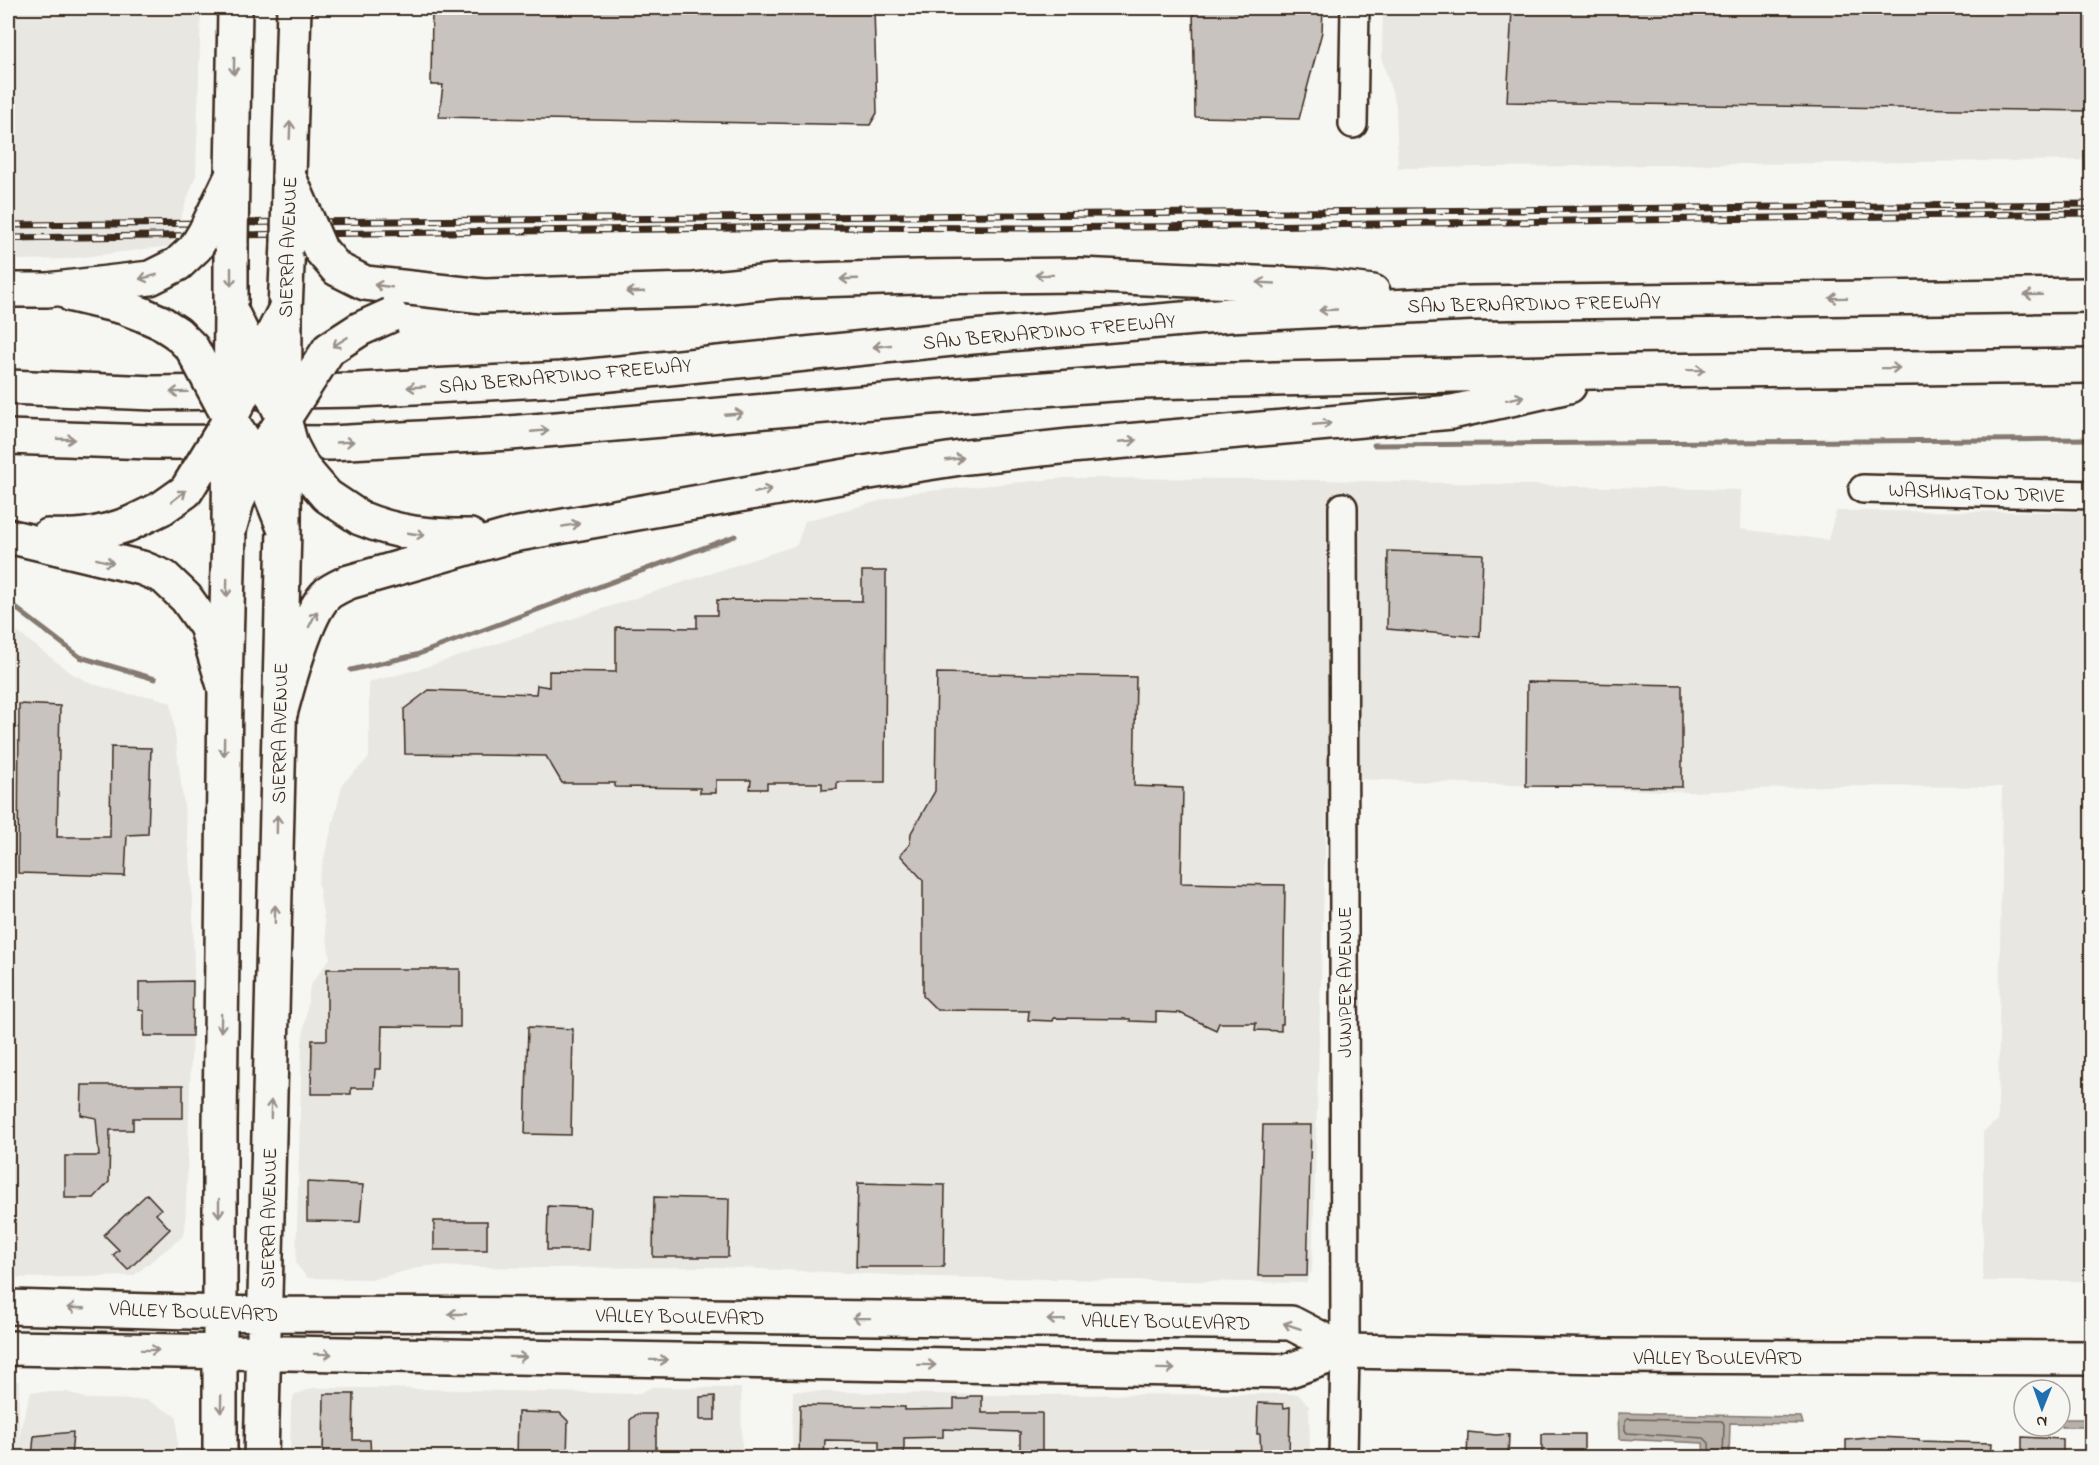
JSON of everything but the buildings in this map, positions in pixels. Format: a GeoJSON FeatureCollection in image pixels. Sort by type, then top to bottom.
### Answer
{"type":"FeatureCollection","features":[{"type":"Feature","properties":{"kind":"main road"},"geometry":{"type":"LineString","coordinates":[[220,1458],[219,1312],[225,689],[235,8]]}},
{"type":"Feature","properties":{"kind":"main road","name":"SIERRA AVENUE"},"geometry":{"type":"LineString","coordinates":[[261,1458],[284,528],[285,310],[294,8]]}},
{"type":"Feature","properties":{"kind":"main road"},"geometry":{"type":"LineString","coordinates":[[8,290],[47,290],[150,278],[178,264],[196,246],[205,232],[232,176]]}},
{"type":"Feature","properties":{"kind":"main road"},"geometry":{"type":"LineString","coordinates":[[289,177],[320,249],[337,269],[364,283],[483,296],[694,290],[778,281],[1079,275],[1323,286],[1470,303]]}},
{"type":"Feature","properties":{"kind":"main road"},"geometry":{"type":"LineString","coordinates":[[47,290],[123,307],[144,315],[177,333],[192,348],[230,419],[257,460],[284,528]]}},
{"type":"Feature","properties":{"kind":"main road","name":"SAN BERNARDINO FREEWAY"},"geometry":{"type":"LineString","coordinates":[[8,387],[154,393],[359,390],[561,379],[948,339],[1229,315],[1470,303],[2091,295]]}},
{"type":"Feature","properties":{"kind":"main road"},"geometry":{"type":"LineString","coordinates":[[229,530],[237,502],[257,460],[329,349],[391,315],[483,296]]}},
{"type":"Feature","properties":{"kind":"main road"},"geometry":{"type":"LineString","coordinates":[[8,536],[70,537],[102,534],[162,508],[186,491],[230,419],[285,310]]}},
{"type":"Feature","properties":{"kind":"main road"},"geometry":{"type":"LineString","coordinates":[[231,311],[284,419],[291,445],[303,468],[327,496],[360,518],[396,531],[421,535],[513,535]]}},
{"type":"Feature","properties":{"kind":"main road"},"geometry":{"type":"LineString","coordinates":[[8,438],[331,443],[510,433],[931,397],[1141,382],[1638,371],[2091,366]]}},
{"type":"Feature","properties":{"kind":"main road"},"geometry":{"type":"LineString","coordinates":[[279,714],[301,643],[328,593],[349,582],[513,535],[863,472],[967,457],[1452,412],[1638,371]]}},
{"type":"Feature","properties":{"kind":"main road"},"geometry":{"type":"LineString","coordinates":[[8,536],[142,568],[164,577],[186,598],[206,626],[225,689]]}},
{"type":"Feature","properties":{"kind":"main road","name":"VALLEY BOULEVARD"},"geometry":{"type":"LineString","coordinates":[[8,1306],[266,1314],[621,1315],[1291,1323],[1345,1351]]}},
{"type":"Feature","properties":{"kind":"main road","name":"VALLEY BOULEVARD"},"geometry":{"type":"LineString","coordinates":[[8,1348],[1287,1371],[1345,1351],[1619,1356],[2091,1358]]}},
{"type":"Feature","properties":{"kind":"street"},"geometry":{"type":"LineString","coordinates":[[1353,124],[1355,8]]}},
{"type":"Feature","properties":{"kind":"street","name":"WASHINGTON DRIVE"},"geometry":{"type":"LineString","coordinates":[[1863,489],[2091,495]]}},
{"type":"Feature","properties":{"kind":"street","name":"JUNIPER AVENUE"},"geometry":{"type":"LineString","coordinates":[[1343,507],[1345,1351],[1343,1458]]}},
{"type":"Feature","properties":{"kind":"shaded area"},"geometry":{"type":"Polygon","coordinates":[[[8,8],[201,8],[196,175],[170,246],[66,259],[8,260],[8,8]]]}},
{"type":"Feature","properties":{"kind":"shaded area"},"geometry":{"type":"Polygon","coordinates":[[[1383,8],[2091,8],[2091,160],[1398,168],[1396,105],[1382,60],[1383,8]]]}},
{"type":"Feature","properties":{"kind":"shaded area"},"geometry":{"type":"Polygon","coordinates":[[[1065,478],[1273,479],[1741,490],[1740,529],[1828,540],[1836,511],[2091,512],[2091,1281],[1983,1281],[1983,1132],[1998,1120],[2002,787],[1827,786],[1690,792],[1358,779],[1327,782],[1312,1270],[1306,1283],[935,1277],[719,1267],[425,1266],[374,1279],[308,1278],[296,1264],[302,1045],[310,986],[330,958],[318,882],[343,783],[369,758],[369,682],[420,669],[797,545],[805,521],[909,493],[1065,478]]]}},
{"type":"Feature","properties":{"kind":"shaded area"},"geometry":{"type":"Polygon","coordinates":[[[8,625],[71,673],[90,683],[127,694],[154,697],[171,703],[190,855],[193,908],[194,975],[185,1229],[182,1237],[133,1276],[8,1278],[8,625]]]}},
{"type":"Feature","properties":{"kind":"shaded area"},"geometry":{"type":"Polygon","coordinates":[[[8,1381],[19,1381],[19,1444],[21,1426],[31,1392],[67,1392],[87,1399],[147,1400],[177,1417],[177,1457],[8,1458],[8,1381]]]}},
{"type":"Feature","properties":{"kind":"shaded area"},"geometry":{"type":"Polygon","coordinates":[[[652,1387],[741,1388],[742,1457],[290,1458],[291,1408],[294,1395],[313,1388],[638,1394],[652,1387]]]}},
{"type":"Feature","properties":{"kind":"shaded area"},"geometry":{"type":"Polygon","coordinates":[[[793,1391],[985,1395],[1298,1394],[1309,1406],[1310,1457],[792,1458],[793,1391]]]}},
{"type":"Feature","properties":{"kind":"water"},"geometry":{"type":"Polygon","coordinates":[[[1618,1413],[1801,1417],[1803,1424],[1730,1423],[1729,1457],[1704,1457],[1703,1443],[1619,1439],[1618,1413]]]}},
{"type":"Feature","properties":{"kind":"water"},"geometry":{"type":"Polygon","coordinates":[[[2072,1419],[2091,1419],[2091,1427],[2072,1427],[2072,1419]]]}},
{"type":"Feature","properties":{"kind":"waterway"},"geometry":{"type":"LineString","coordinates":[[1374,445],[2092,439]]}},
{"type":"Feature","properties":{"kind":"waterway"},"geometry":{"type":"LineString","coordinates":[[351,670],[416,655],[735,536]]}},
{"type":"Feature","properties":{"kind":"waterway"},"geometry":{"type":"LineString","coordinates":[[8,602],[80,657],[155,679]]}},
{"type":"Feature","properties":{"kind":"railway"},"geometry":{"type":"LineString","coordinates":[[8,225],[2092,204]]}},
{"type":"Feature","properties":{"kind":"railway"},"geometry":{"type":"LineString","coordinates":[[8,238],[799,227],[1240,226],[2092,213]]}}]}
